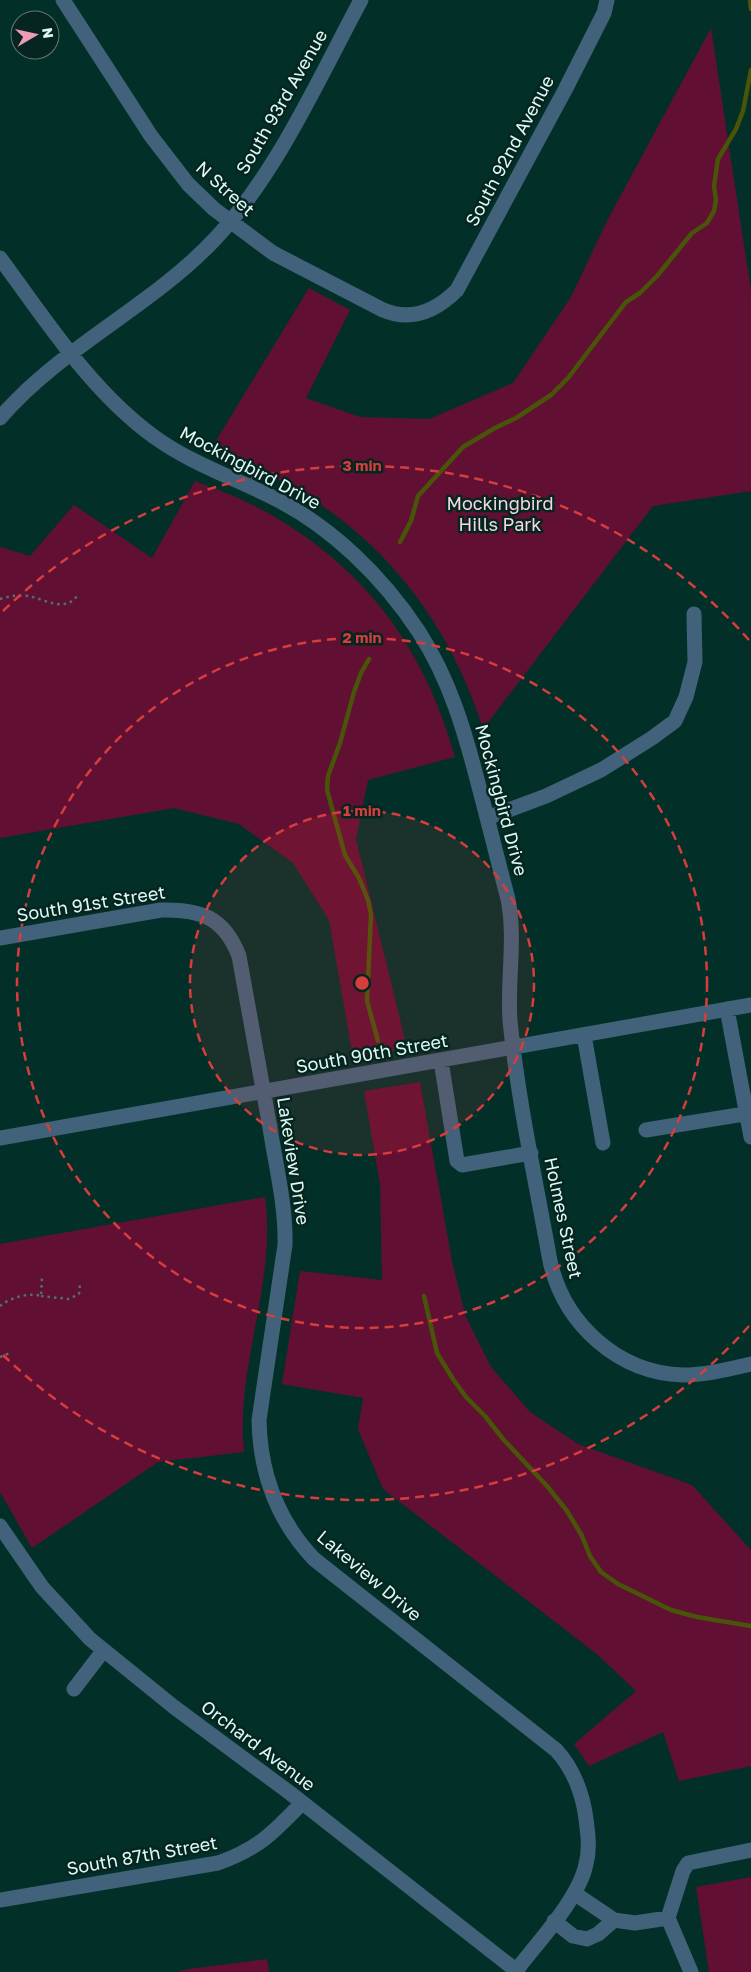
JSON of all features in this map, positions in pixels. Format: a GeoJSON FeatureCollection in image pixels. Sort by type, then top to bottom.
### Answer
{"type":"FeatureCollection","features":[{"type":"Feature","properties":{"kind":"street","name":"N Street"},"geometry":{"type":"LineString","coordinates":[[63,0],[133,109],[173,165],[188,184],[230,221],[273,253],[392,314],[409,315],[432,310]]}},
{"type":"Feature","properties":{"kind":"street","name":"South 93rd Avenue"},"geometry":{"type":"LineString","coordinates":[[0,418],[11,405],[72,354],[187,265],[215,239],[241,208],[278,154],[360,0]]}},
{"type":"Feature","properties":{"kind":"street","name":"South 92nd Avenue"},"geometry":{"type":"LineString","coordinates":[[432,310],[445,302],[457,290],[604,13],[606,0]]}},
{"type":"Feature","properties":{"kind":"street","name":"Mockingbird Drive"},"geometry":{"type":"LineString","coordinates":[[0,258],[86,373],[112,400],[153,436],[184,457],[273,498],[299,513],[342,545],[381,582],[418,631],[446,680],[464,728],[511,917],[512,943],[509,994],[514,1048]]}},
{"type":"Feature","properties":{"kind":"street"},"geometry":{"type":"LineString","coordinates":[[487,818],[546,796],[601,770],[675,721],[686,697],[695,662],[694,614]]}},
{"type":"Feature","properties":{"kind":"street","name":"South 91st Street"},"geometry":{"type":"LineString","coordinates":[[0,938],[161,910],[192,911],[216,922]]}},
{"type":"Feature","properties":{"kind":"street","name":"Lakeview Drive"},"geometry":{"type":"LineString","coordinates":[[216,922],[227,932],[239,956],[283,1205],[285,1245],[259,1420],[262,1464],[276,1505],[292,1533],[314,1558],[518,1719],[562,1757],[577,1782],[582,1799],[589,1843],[586,1866],[574,1893],[517,1971]]}},
{"type":"Feature","properties":{"kind":"street","name":"South 90th Street"},"geometry":{"type":"LineString","coordinates":[[0,1138],[751,1005]]}},
{"type":"Feature","properties":{"kind":"street"},"geometry":{"type":"LineString","coordinates":[[727,1009],[749,1114],[751,1137]]}},
{"type":"Feature","properties":{"kind":"street"},"geometry":{"type":"LineString","coordinates":[[584,1035],[603,1142]]}},
{"type":"Feature","properties":{"kind":"street","name":"Holmes Street"},"geometry":{"type":"LineString","coordinates":[[514,1048],[554,1277],[566,1304],[584,1328],[600,1344],[633,1364],[655,1372],[683,1375],[701,1374],[751,1364]]}},
{"type":"Feature","properties":{"kind":"street"},"geometry":{"type":"LineString","coordinates":[[441,1061],[457,1161],[462,1165],[531,1153]]}},
{"type":"Feature","properties":{"kind":"street"},"geometry":{"type":"LineString","coordinates":[[646,1130],[749,1114]]}},
{"type":"Feature","properties":{"kind":"street","name":"Orchard Avenue"},"geometry":{"type":"LineString","coordinates":[[0,1526],[42,1588],[70,1619],[104,1650],[517,1971]]}},
{"type":"Feature","properties":{"kind":"street"},"geometry":{"type":"LineString","coordinates":[[74,1689],[104,1650]]}},
{"type":"Feature","properties":{"kind":"street","name":"South 87th Street"},"geometry":{"type":"LineString","coordinates":[[0,1900],[218,1863],[239,1856],[259,1844],[271,1835],[302,1803]]}},
{"type":"Feature","properties":{"kind":"street"},"geometry":{"type":"LineString","coordinates":[[691,1972],[668,1918],[684,1871],[688,1863],[751,1850]]}},
{"type":"Feature","properties":{"kind":"street"},"geometry":{"type":"LineString","coordinates":[[574,1893],[614,1920],[635,1923],[668,1918]]}},
{"type":"Feature","properties":{"kind":"street"},"geometry":{"type":"LineString","coordinates":[[554,1921],[573,1936],[587,1939],[598,1934],[614,1920]]}},
{"type":"Feature","properties":{"kind":"path"},"geometry":{"type":"LineString","coordinates":[[0,598],[16,595],[28,596],[61,605],[68,604],[77,596]]}},
{"type":"Feature","properties":{"kind":"path"},"geometry":{"type":"LineString","coordinates":[[40,1296],[42,1277]]}},
{"type":"Feature","properties":{"kind":"path"},"geometry":{"type":"LineString","coordinates":[[0,1306],[13,1298],[36,1294],[69,1299],[79,1294],[80,1283]]}},
{"type":"Feature","properties":{"kind":"path"},"geometry":{"type":"LineString","coordinates":[[0,1357],[10,1353]]}},
{"type":"Feature","properties":{"kind":"green space","name":"Mockingbird Hills Park"},"geometry":{"type":"Polygon","coordinates":[[[711,28],[751,291],[751,491],[653,506],[483,729],[455,659],[436,626],[415,595],[365,539],[336,515],[293,487],[211,449],[309,288],[350,310],[306,398],[360,417],[429,419],[513,383],[571,297],[608,219],[711,28]]]}},
{"type":"Feature","properties":{"kind":"green space"},"geometry":{"type":"Polygon","coordinates":[[[195,481],[248,502],[292,528],[326,552],[356,580],[382,609],[405,642],[425,677],[442,716],[455,757],[368,780],[356,839],[407,1048],[353,1058],[329,920],[293,863],[239,824],[174,808],[0,838],[0,547],[30,556],[74,505],[152,558],[195,481]]]}},
{"type":"Feature","properties":{"kind":"green space"},"geometry":{"type":"Polygon","coordinates":[[[420,1082],[452,1261],[465,1315],[491,1367],[530,1412],[578,1444],[692,1485],[751,1550],[751,1766],[679,1781],[663,1732],[589,1766],[574,1744],[636,1691],[598,1655],[383,1489],[358,1429],[363,1398],[282,1384],[300,1271],[382,1280],[380,1185],[364,1091],[420,1082]]]}},
{"type":"Feature","properties":{"kind":"green space"},"geometry":{"type":"Polygon","coordinates":[[[265,1197],[266,1261],[245,1388],[244,1452],[158,1462],[32,1548],[0,1492],[0,1244],[265,1197]]]}},
{"type":"Feature","properties":{"kind":"green space"},"geometry":{"type":"Polygon","coordinates":[[[751,1877],[751,1972],[709,1972],[696,1887],[751,1877]]]}},
{"type":"Feature","properties":{"kind":"green space"},"geometry":{"type":"Polygon","coordinates":[[[267,1959],[269,1972],[177,1972],[189,1969],[267,1959]]]}},
{"type":"Feature","properties":{"kind":"waterway"},"geometry":{"type":"LineString","coordinates":[[750,0],[751,9]]}},
{"type":"Feature","properties":{"kind":"waterway"},"geometry":{"type":"LineString","coordinates":[[400,542],[411,521],[418,496],[463,447],[516,418],[551,395],[568,378],[626,302],[640,293],[657,276],[692,233],[707,223],[714,211],[716,200],[714,186],[718,159],[736,129],[743,111],[751,70]]}},
{"type":"Feature","properties":{"kind":"waterway"},"geometry":{"type":"LineString","coordinates":[[369,659],[354,692],[340,743],[328,776],[327,790],[345,855],[359,878],[368,900],[371,914],[367,1001],[378,1041]]}},
{"type":"Feature","properties":{"kind":"waterway"},"geometry":{"type":"LineString","coordinates":[[424,1296],[437,1353],[453,1379],[466,1397],[485,1416],[567,1511],[582,1536],[590,1556],[601,1572],[618,1584],[671,1610],[697,1617],[751,1626]]}}]}
